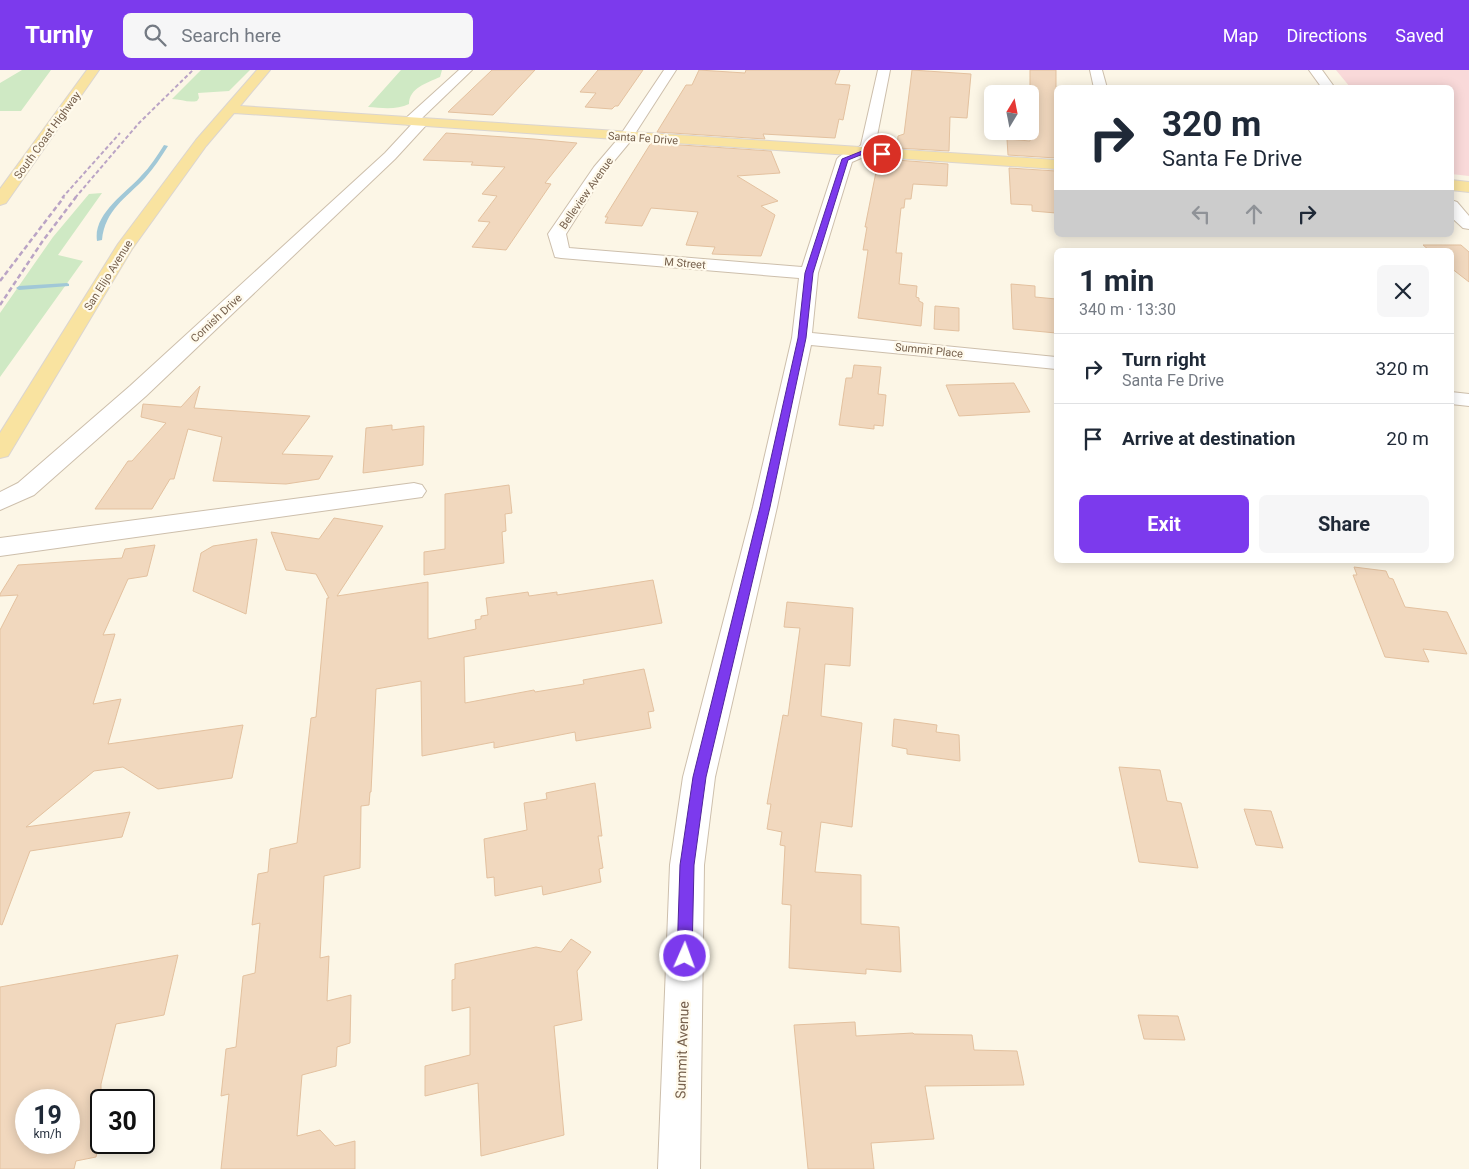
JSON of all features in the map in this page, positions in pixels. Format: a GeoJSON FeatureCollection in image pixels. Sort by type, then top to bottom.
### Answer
{"type":"FeatureCollection","features":[{"type":"Feature","properties":{"kind":"main road","name":"South Coast Highway"},"geometry":{"type":"LineString","coordinates":[[0,200],[93,70]]}},
{"type":"Feature","properties":{"kind":"main road","name":"San Elijo Avenue"},"geometry":{"type":"LineString","coordinates":[[0,451],[124,248],[185,164],[264,70]]}},
{"type":"Feature","properties":{"kind":"main road","name":"Santa Fe Drive"},"geometry":{"type":"LineString","coordinates":[[230,109],[1054,165]]}},
{"type":"Feature","properties":{"kind":"main road"},"geometry":{"type":"LineString","coordinates":[[1455,196],[1469,188]]}},
{"type":"Feature","properties":{"kind":"street","name":"Cornish Drive"},"geometry":{"type":"LineString","coordinates":[[0,502],[26,489],[138,391],[383,162],[416,122],[466,70]]}},
{"type":"Feature","properties":{"kind":"street","name":"Belleview Avenue"},"geometry":{"type":"LineString","coordinates":[[562,253],[558,234],[599,170],[626,137],[670,70]]}},
{"type":"Feature","properties":{"kind":"street"},"geometry":{"type":"LineString","coordinates":[[862,152],[869,144],[884,70]]}},
{"type":"Feature","properties":{"kind":"street"},"geometry":{"type":"LineString","coordinates":[[1096,70],[1100,85]]}},
{"type":"Feature","properties":{"kind":"street"},"geometry":{"type":"LineString","coordinates":[[1315,70],[1327,85]]}},
{"type":"Feature","properties":{"kind":"street","name":"Summit Avenue"},"geometry":{"type":"LineString","coordinates":[[679,1169],[687,865],[699,777],[765,507],[802,338],[809,273],[846,159],[862,152]]}},
{"type":"Feature","properties":{"kind":"street"},"geometry":{"type":"LineString","coordinates":[[1455,196],[1460,217],[1469,224]]}},
{"type":"Feature","properties":{"kind":"street"},"geometry":{"type":"LineString","coordinates":[[1454,222],[1469,229]]}},
{"type":"Feature","properties":{"kind":"street","name":"M Street"},"geometry":{"type":"LineString","coordinates":[[562,253],[809,273]]}},
{"type":"Feature","properties":{"kind":"street","name":"Summit Place"},"geometry":{"type":"LineString","coordinates":[[802,338],[1054,363]]}},
{"type":"Feature","properties":{"kind":"street"},"geometry":{"type":"LineString","coordinates":[[1454,398],[1469,400]]}},
{"type":"Feature","properties":{"kind":"street"},"geometry":{"type":"LineString","coordinates":[[0,547],[414,491]]}},
{"type":"Feature","properties":{"kind":"shaded area"},"geometry":{"type":"Polygon","coordinates":[[[1336,70],[1469,70],[1469,176],[1454,174],[1454,85],[1348,85],[1336,70]]]}},
{"type":"Feature","properties":{"kind":"green space"},"geometry":{"type":"Polygon","coordinates":[[[22,70],[51,70],[21,111],[0,111],[0,83],[22,70]]]}},
{"type":"Feature","properties":{"kind":"green space"},"geometry":{"type":"Polygon","coordinates":[[[201,70],[250,70],[229,91],[198,93],[199,98],[197,101],[172,99],[201,70]]]}},
{"type":"Feature","properties":{"kind":"green space"},"geometry":{"type":"Polygon","coordinates":[[[401,70],[442,70],[440,77],[415,90],[409,104],[394,108],[368,107],[401,70]]]}},
{"type":"Feature","properties":{"kind":"green space"},"geometry":{"type":"Polygon","coordinates":[[[102,193],[58,255],[83,261],[0,377],[0,313],[53,237],[89,194],[102,193]]]}},
{"type":"Feature","properties":{"kind":"building"},"geometry":{"type":"Polygon","coordinates":[[[492,70],[535,70],[493,115],[448,112],[492,70]]]}},
{"type":"Feature","properties":{"kind":"building"},"geometry":{"type":"Polygon","coordinates":[[[598,70],[643,70],[618,106],[612,109],[585,107],[596,93],[580,92],[598,70]]]}},
{"type":"Feature","properties":{"kind":"building"},"geometry":{"type":"Polygon","coordinates":[[[699,70],[745,73],[746,70],[840,70],[835,84],[850,85],[843,120],[839,119],[835,138],[763,134],[765,139],[657,132],[686,85],[692,85],[699,70]]]}},
{"type":"Feature","properties":{"kind":"building"},"geometry":{"type":"Polygon","coordinates":[[[912,70],[971,74],[967,118],[950,117],[949,151],[897,148],[898,136],[904,134],[912,70]]]}},
{"type":"Feature","properties":{"kind":"building"},"geometry":{"type":"Polygon","coordinates":[[[1030,70],[1056,70],[1056,85],[1054,85],[1054,158],[1008,155],[1007,140],[1039,140],[1039,85],[1030,85],[1030,70]]]}},
{"type":"Feature","properties":{"kind":"building"},"geometry":{"type":"Polygon","coordinates":[[[446,133],[577,143],[545,183],[551,184],[506,250],[472,247],[490,222],[478,221],[497,196],[482,194],[505,167],[471,165],[473,162],[423,160],[446,133]]]}},
{"type":"Feature","properties":{"kind":"building"},"geometry":{"type":"Polygon","coordinates":[[[651,143],[771,151],[780,173],[737,176],[778,201],[761,206],[775,215],[761,256],[712,254],[715,247],[686,245],[698,212],[651,208],[642,226],[605,223],[608,217],[605,217],[651,143]]]}},
{"type":"Feature","properties":{"kind":"building"},"geometry":{"type":"Polygon","coordinates":[[[897,160],[948,164],[947,186],[913,184],[911,199],[905,199],[904,208],[901,208],[896,253],[902,253],[899,284],[917,286],[916,297],[923,303],[921,326],[858,318],[868,250],[863,250],[867,227],[865,227],[876,172],[880,172],[881,167],[897,168],[897,160]]]}},
{"type":"Feature","properties":{"kind":"building"},"geometry":{"type":"Polygon","coordinates":[[[1009,168],[1054,171],[1054,213],[1032,211],[1032,205],[1011,204],[1009,168]]]}},
{"type":"Feature","properties":{"kind":"building"},"geometry":{"type":"Polygon","coordinates":[[[1423,245],[1461,245],[1469,252],[1469,282],[1454,270],[1454,248],[1427,248],[1423,245]]]}},
{"type":"Feature","properties":{"kind":"building"},"geometry":{"type":"Polygon","coordinates":[[[1011,284],[1035,286],[1035,297],[1054,299],[1054,333],[1013,329],[1011,284]]]}},
{"type":"Feature","properties":{"kind":"building"},"geometry":{"type":"Polygon","coordinates":[[[935,306],[959,308],[959,331],[934,329],[935,306]]]}},
{"type":"Feature","properties":{"kind":"building"},"geometry":{"type":"Polygon","coordinates":[[[854,365],[881,367],[878,394],[886,395],[883,426],[874,425],[874,429],[839,425],[846,378],[852,378],[854,365]]]}},
{"type":"Feature","properties":{"kind":"building"},"geometry":{"type":"Polygon","coordinates":[[[1014,383],[1030,412],[959,416],[946,385],[1014,383]]]}},
{"type":"Feature","properties":{"kind":"building"},"geometry":{"type":"Polygon","coordinates":[[[200,386],[194,408],[310,416],[282,454],[333,456],[319,479],[286,484],[213,481],[222,437],[188,429],[174,479],[170,479],[152,509],[95,509],[128,461],[132,461],[166,423],[141,417],[143,404],[181,407],[200,386]]]}},
{"type":"Feature","properties":{"kind":"building"},"geometry":{"type":"Polygon","coordinates":[[[392,425],[392,430],[424,426],[423,465],[363,473],[366,428],[392,425]]]}},
{"type":"Feature","properties":{"kind":"building"},"geometry":{"type":"Polygon","coordinates":[[[509,485],[512,513],[505,514],[506,531],[502,532],[504,563],[424,575],[424,552],[445,549],[445,494],[509,485]]]}},
{"type":"Feature","properties":{"kind":"building"},"geometry":{"type":"Polygon","coordinates":[[[334,518],[383,526],[337,596],[428,582],[428,639],[476,629],[475,620],[481,619],[481,616],[488,615],[486,598],[528,592],[529,596],[557,592],[557,595],[653,580],[662,623],[464,657],[465,703],[534,690],[535,692],[584,684],[583,680],[644,669],[654,711],[648,712],[651,728],[576,741],[575,732],[494,748],[494,742],[422,756],[421,681],[376,689],[371,792],[369,805],[361,806],[360,868],[324,876],[320,958],[329,956],[327,1001],[351,995],[350,1043],[337,1047],[336,1066],[302,1075],[297,1136],[320,1130],[335,1146],[355,1141],[355,1169],[221,1169],[229,1094],[221,1096],[226,1049],[236,1047],[243,976],[255,973],[260,923],[252,925],[258,874],[268,872],[270,849],[297,843],[311,718],[316,717],[327,598],[329,598],[316,574],[286,570],[271,532],[319,539],[334,518]]]}},
{"type":"Feature","properties":{"kind":"building"},"geometry":{"type":"Polygon","coordinates":[[[257,539],[246,614],[193,591],[201,553],[213,546],[257,539]]]}},
{"type":"Feature","properties":{"kind":"building"},"geometry":{"type":"Polygon","coordinates":[[[155,545],[147,576],[128,579],[103,635],[115,634],[93,704],[121,699],[108,744],[243,725],[232,778],[158,789],[123,767],[94,771],[26,827],[130,812],[122,837],[30,851],[2,925],[0,924],[0,630],[18,595],[0,596],[0,594],[18,565],[122,558],[125,549],[155,545]]]}},
{"type":"Feature","properties":{"kind":"building"},"geometry":{"type":"Polygon","coordinates":[[[1354,567],[1386,571],[1389,578],[1393,579],[1405,607],[1447,612],[1467,654],[1423,649],[1429,662],[1385,657],[1353,575],[1357,575],[1354,567]]]}},
{"type":"Feature","properties":{"kind":"building"},"geometry":{"type":"Polygon","coordinates":[[[787,602],[853,608],[850,666],[825,664],[821,716],[862,723],[852,827],[821,822],[815,872],[861,875],[861,924],[899,927],[901,972],[866,969],[866,974],[789,968],[791,905],[782,904],[785,846],[780,845],[782,832],[767,829],[771,804],[767,804],[783,715],[788,716],[800,628],[784,627],[787,602]]]}},
{"type":"Feature","properties":{"kind":"building"},"geometry":{"type":"Polygon","coordinates":[[[894,719],[937,725],[936,732],[959,735],[960,761],[907,754],[907,749],[892,746],[894,719]]]}},
{"type":"Feature","properties":{"kind":"building"},"geometry":{"type":"Polygon","coordinates":[[[1119,767],[1160,770],[1167,801],[1181,803],[1198,868],[1139,862],[1119,767]]]}},
{"type":"Feature","properties":{"kind":"building"},"geometry":{"type":"Polygon","coordinates":[[[595,783],[602,836],[598,836],[603,868],[599,869],[601,882],[543,895],[542,886],[495,896],[494,877],[487,878],[484,839],[527,830],[524,803],[547,799],[546,793],[595,783]]]}},
{"type":"Feature","properties":{"kind":"building"},"geometry":{"type":"Polygon","coordinates":[[[1244,809],[1271,811],[1283,848],[1256,845],[1244,809]]]}},
{"type":"Feature","properties":{"kind":"building"},"geometry":{"type":"Polygon","coordinates":[[[571,939],[591,952],[577,971],[582,1020],[554,1026],[564,1135],[481,1156],[478,1083],[425,1096],[425,1066],[470,1055],[470,1007],[452,1011],[452,980],[455,979],[455,964],[536,947],[561,952],[571,939]]]}},
{"type":"Feature","properties":{"kind":"building"},"geometry":{"type":"Polygon","coordinates":[[[178,955],[164,1015],[116,1024],[101,1089],[90,1089],[90,1154],[97,1154],[96,1157],[76,1161],[74,1169],[0,1169],[0,987],[178,955]]]}},
{"type":"Feature","properties":{"kind":"building"},"geometry":{"type":"Polygon","coordinates":[[[1138,1015],[1178,1016],[1185,1040],[1144,1039],[1138,1015]]]}},
{"type":"Feature","properties":{"kind":"building"},"geometry":{"type":"Polygon","coordinates":[[[855,1022],[856,1036],[913,1033],[972,1035],[974,1050],[1017,1051],[1024,1085],[925,1086],[934,1139],[871,1143],[874,1169],[808,1169],[794,1025],[855,1022]]]}},
{"type":"Feature","properties":{"kind":"waterway"},"geometry":{"type":"LineString","coordinates":[[99,240],[100,230],[107,214],[147,172],[166,146]]}},
{"type":"Feature","properties":{"kind":"waterway"},"geometry":{"type":"LineString","coordinates":[[19,288],[67,285]]}},
{"type":"Feature","properties":{"kind":"railway"},"geometry":{"type":"LineString","coordinates":[[75,198],[139,123],[193,70]]}},
{"type":"Feature","properties":{"kind":"railway"},"geometry":{"type":"LineString","coordinates":[[62,198],[120,133]]}},
{"type":"Feature","properties":{"kind":"railway"},"geometry":{"type":"LineString","coordinates":[[0,281],[64,197]]}},
{"type":"Feature","properties":{"kind":"railway"},"geometry":{"type":"LineString","coordinates":[[0,305],[42,242],[76,197]]}},
{"type":"Feature","properties":{"kind":"route"},"geometry":{"type":"LineString","coordinates":[[685,956],[687,865],[699,777],[765,507],[802,338],[809,273],[846,159],[862,152],[882,154]]}}]}
